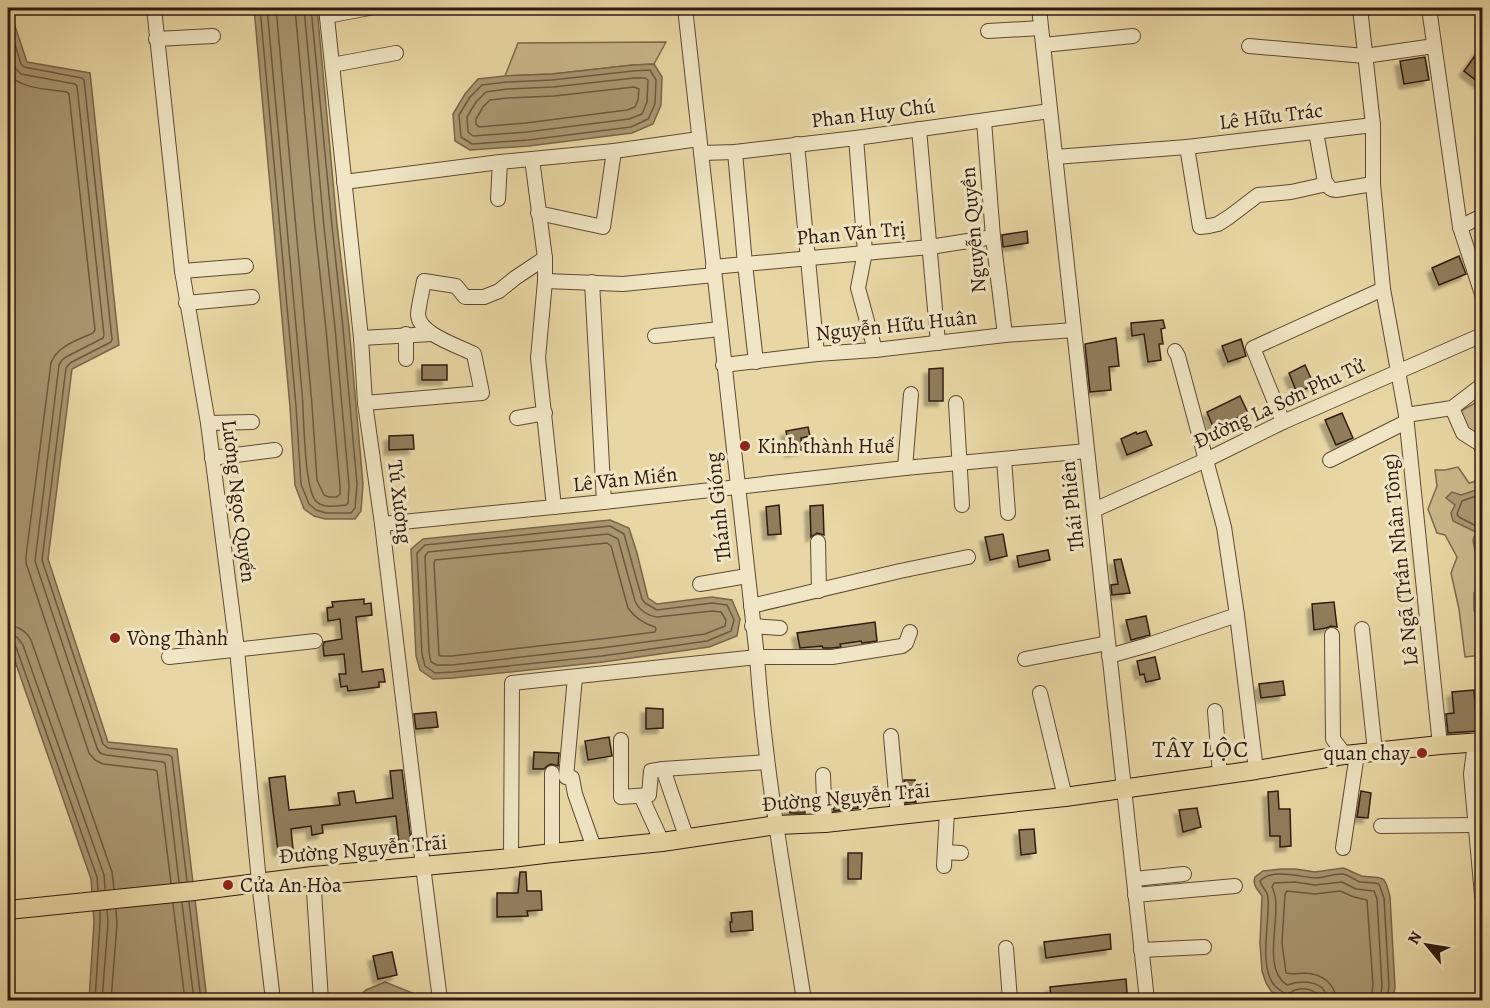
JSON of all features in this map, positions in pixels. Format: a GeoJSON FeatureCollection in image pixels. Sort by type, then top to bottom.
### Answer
{"type":"FeatureCollection","features":[{"type":"Feature","properties":{"kind":"main road","name":"Đường Nguyễn Trãi"},"geometry":{"type":"LineString","coordinates":[[8,910],[313,876],[663,842],[777,825],[825,823],[947,811],[1220,776],[1351,755],[1479,743]]}},
{"type":"Feature","properties":{"kind":"street","name":"Lương Ngọc Quyến"},"geometry":{"type":"LineString","coordinates":[[154,8],[186,303],[208,423],[237,649],[259,882],[273,1000]]}},
{"type":"Feature","properties":{"kind":"street"},"geometry":{"type":"LineString","coordinates":[[327,12],[369,8]]}},
{"type":"Feature","properties":{"kind":"street","name":"Thánh Gióng"},"geometry":{"type":"LineString","coordinates":[[685,8],[767,762],[804,1000]]}},
{"type":"Feature","properties":{"kind":"street","name":"Thái Phiên"},"geometry":{"type":"LineString","coordinates":[[1039,8],[1147,1000]]}},
{"type":"Feature","properties":{"kind":"street"},"geometry":{"type":"LineString","coordinates":[[1360,8],[1373,125]]}},
{"type":"Feature","properties":{"kind":"street"},"geometry":{"type":"LineString","coordinates":[[1429,8],[1460,227],[1482,294]]}},
{"type":"Feature","properties":{"kind":"street","name":"Tú Xương"},"geometry":{"type":"LineString","coordinates":[[327,12],[361,338],[365,403],[440,1000]]}},
{"type":"Feature","properties":{"kind":"street"},"geometry":{"type":"LineString","coordinates":[[988,31],[1041,28]]}},
{"type":"Feature","properties":{"kind":"street"},"geometry":{"type":"LineString","coordinates":[[156,39],[213,36]]}},
{"type":"Feature","properties":{"kind":"street"},"geometry":{"type":"LineString","coordinates":[[1043,45],[1133,36]]}},
{"type":"Feature","properties":{"kind":"street"},"geometry":{"type":"LineString","coordinates":[[1249,46],[1365,56],[1434,46]]}},
{"type":"Feature","properties":{"kind":"street"},"geometry":{"type":"LineString","coordinates":[[332,65],[396,53]]}},
{"type":"Feature","properties":{"kind":"street","name":"Phan Huy Chú"},"geometry":{"type":"LineString","coordinates":[[344,182],[500,162],[614,151],[700,146],[735,152],[1050,111]]}},
{"type":"Feature","properties":{"kind":"street","name":"Nguyễn Quyền"},"geometry":{"type":"LineString","coordinates":[[984,121],[993,237],[1005,334]]}},
{"type":"Feature","properties":{"kind":"street","name":"Lê Hữu Trác"},"geometry":{"type":"LineString","coordinates":[[1055,157],[1187,147],[1373,125]]}},
{"type":"Feature","properties":{"kind":"street","name":"Lê Ngã (Trần Nhân Tông)"},"geometry":{"type":"LineString","coordinates":[[1373,125],[1373,184],[1383,290],[1406,418],[1440,745]]}},
{"type":"Feature","properties":{"kind":"street"},"geometry":{"type":"LineString","coordinates":[[919,129],[938,343]]}},
{"type":"Feature","properties":{"kind":"street"},"geometry":{"type":"LineString","coordinates":[[1316,132],[1327,184],[1332,190],[1373,184]]}},
{"type":"Feature","properties":{"kind":"street"},"geometry":{"type":"LineString","coordinates":[[856,138],[865,252],[858,288],[875,350]]}},
{"type":"Feature","properties":{"kind":"street"},"geometry":{"type":"LineString","coordinates":[[797,144],[817,354]]}},
{"type":"Feature","properties":{"kind":"street"},"geometry":{"type":"LineString","coordinates":[[1187,147],[1200,227],[1218,224],[1258,195],[1291,192],[1327,184]]}},
{"type":"Feature","properties":{"kind":"street"},"geometry":{"type":"LineString","coordinates":[[538,213],[603,227],[614,151]]}},
{"type":"Feature","properties":{"kind":"street"},"geometry":{"type":"LineString","coordinates":[[735,152],[756,362]]}},
{"type":"Feature","properties":{"kind":"street"},"geometry":{"type":"LineString","coordinates":[[532,159],[545,258],[538,358],[554,507]]}},
{"type":"Feature","properties":{"kind":"street"},"geometry":{"type":"LineString","coordinates":[[498,199],[500,162]]}},
{"type":"Feature","properties":{"kind":"street"},"geometry":{"type":"LineString","coordinates":[[1460,227],[1482,216]]}},
{"type":"Feature","properties":{"kind":"street","name":"Phan Văn Trị"},"geometry":{"type":"LineString","coordinates":[[545,281],[623,284],[745,264],[930,247],[993,237]]}},
{"type":"Feature","properties":{"kind":"street"},"geometry":{"type":"LineString","coordinates":[[365,403],[482,393],[474,354],[432,334],[422,326],[418,316],[424,281],[456,286],[465,297],[484,297],[499,291],[545,258]]}},
{"type":"Feature","properties":{"kind":"street"},"geometry":{"type":"LineString","coordinates":[[182,271],[246,266]]}},
{"type":"Feature","properties":{"kind":"street"},"geometry":{"type":"LineString","coordinates":[[592,282],[604,502]]}},
{"type":"Feature","properties":{"kind":"street"},"geometry":{"type":"LineString","coordinates":[[1283,422],[1253,348],[1383,290]]}},
{"type":"Feature","properties":{"kind":"street"},"geometry":{"type":"LineString","coordinates":[[186,303],[252,297]]}},
{"type":"Feature","properties":{"kind":"street"},"geometry":{"type":"LineString","coordinates":[[655,336],[720,329]]}},
{"type":"Feature","properties":{"kind":"street","name":"Nguyễn Hữu Huân"},"geometry":{"type":"LineString","coordinates":[[723,365],[1005,334],[1074,330]]}},
{"type":"Feature","properties":{"kind":"street"},"geometry":{"type":"LineString","coordinates":[[406,334],[406,358]]}},
{"type":"Feature","properties":{"kind":"street"},"geometry":{"type":"LineString","coordinates":[[361,338],[432,334]]}},
{"type":"Feature","properties":{"kind":"street","name":"Đường La Sơn Phu Tử"},"geometry":{"type":"LineString","coordinates":[[1094,510],[1206,460],[1283,422],[1482,336]]}},
{"type":"Feature","properties":{"kind":"street"},"geometry":{"type":"LineString","coordinates":[[1175,351],[1224,527],[1238,615],[1256,770]]}},
{"type":"Feature","properties":{"kind":"street"},"geometry":{"type":"LineString","coordinates":[[1330,460],[1406,418],[1452,408],[1482,385]]}},
{"type":"Feature","properties":{"kind":"street"},"geometry":{"type":"LineString","coordinates":[[905,468],[910,394]]}},
{"type":"Feature","properties":{"kind":"street"},"geometry":{"type":"LineString","coordinates":[[956,404],[962,505]]}},
{"type":"Feature","properties":{"kind":"street"},"geometry":{"type":"LineString","coordinates":[[1452,408],[1463,433],[1482,445]]}},
{"type":"Feature","properties":{"kind":"street"},"geometry":{"type":"LineString","coordinates":[[517,418],[545,412]]}},
{"type":"Feature","properties":{"kind":"street"},"geometry":{"type":"LineString","coordinates":[[208,423],[252,422]]}},
{"type":"Feature","properties":{"kind":"street"},"geometry":{"type":"LineString","coordinates":[[212,458],[275,450]]}},
{"type":"Feature","properties":{"kind":"street","name":"Lê Văn Miến"},"geometry":{"type":"LineString","coordinates":[[382,524],[737,488],[905,468],[1087,451]]}},
{"type":"Feature","properties":{"kind":"street"},"geometry":{"type":"LineString","coordinates":[[1004,459],[1008,513]]}},
{"type":"Feature","properties":{"kind":"street"},"geometry":{"type":"LineString","coordinates":[[818,542],[819,591]]}},
{"type":"Feature","properties":{"kind":"street"},"geometry":{"type":"LineString","coordinates":[[751,606],[968,557]]}},
{"type":"Feature","properties":{"kind":"street"},"geometry":{"type":"LineString","coordinates":[[700,584],[747,576]]}},
{"type":"Feature","properties":{"kind":"street"},"geometry":{"type":"LineString","coordinates":[[1025,660],[1148,645],[1238,615]]}},
{"type":"Feature","properties":{"kind":"street"},"geometry":{"type":"LineString","coordinates":[[752,626],[780,628]]}},
{"type":"Feature","properties":{"kind":"street"},"geometry":{"type":"LineString","coordinates":[[1362,629],[1375,752]]}},
{"type":"Feature","properties":{"kind":"street"},"geometry":{"type":"LineString","coordinates":[[511,858],[512,683],[757,657],[832,657],[903,646],[910,632]]}},
{"type":"Feature","properties":{"kind":"street"},"geometry":{"type":"LineString","coordinates":[[1332,635],[1333,740],[1351,755],[1343,848]]}},
{"type":"Feature","properties":{"kind":"street"},"geometry":{"type":"LineString","coordinates":[[169,657],[315,641]]}},
{"type":"Feature","properties":{"kind":"street"},"geometry":{"type":"LineString","coordinates":[[575,677],[566,777],[572,777],[575,794],[594,848]]}},
{"type":"Feature","properties":{"kind":"street"},"geometry":{"type":"LineString","coordinates":[[1040,693],[1065,797]]}},
{"type":"Feature","properties":{"kind":"street"},"geometry":{"type":"LineString","coordinates":[[1215,711],[1220,776]]}},
{"type":"Feature","properties":{"kind":"street"},"geometry":{"type":"LineString","coordinates":[[891,736],[898,816]]}},
{"type":"Feature","properties":{"kind":"street"},"geometry":{"type":"LineString","coordinates":[[621,740],[621,797],[649,795],[651,771],[767,762]]}},
{"type":"Feature","properties":{"kind":"street"},"geometry":{"type":"LineString","coordinates":[[1479,743],[1471,774],[1479,808],[1475,825],[1482,875],[1482,894]]}},
{"type":"Feature","properties":{"kind":"street"},"geometry":{"type":"LineString","coordinates":[[663,769],[687,839]]}},
{"type":"Feature","properties":{"kind":"street"},"geometry":{"type":"LineString","coordinates":[[552,773],[552,853]]}},
{"type":"Feature","properties":{"kind":"street"},"geometry":{"type":"LineString","coordinates":[[823,775],[825,823]]}},
{"type":"Feature","properties":{"kind":"street"},"geometry":{"type":"LineString","coordinates":[[641,796],[663,842]]}},
{"type":"Feature","properties":{"kind":"street"},"geometry":{"type":"LineString","coordinates":[[947,811],[945,859],[961,853]]}},
{"type":"Feature","properties":{"kind":"street"},"geometry":{"type":"LineString","coordinates":[[1381,826],[1475,825]]}},
{"type":"Feature","properties":{"kind":"street"},"geometry":{"type":"LineString","coordinates":[[1134,879],[1184,874]]}},
{"type":"Feature","properties":{"kind":"street"},"geometry":{"type":"LineString","coordinates":[[313,876],[321,1000]]}},
{"type":"Feature","properties":{"kind":"street"},"geometry":{"type":"LineString","coordinates":[[1135,895],[1235,886]]}},
{"type":"Feature","properties":{"kind":"street"},"geometry":{"type":"LineString","coordinates":[[1141,950],[1203,947]]}},
{"type":"Feature","properties":{"kind":"street"},"geometry":{"type":"LineString","coordinates":[[1006,948],[1010,1000]]}},
{"type":"Feature","properties":{"kind":"street"},"geometry":{"type":"LineString","coordinates":[[1131,1000],[1147,1000]]}},
{"type":"Feature","properties":{"kind":"shaded area"},"geometry":{"type":"Polygon","coordinates":[[[666,42],[654,64],[505,76],[518,43],[666,42]]]}},
{"type":"Feature","properties":{"kind":"shaded area"},"geometry":{"type":"Polygon","coordinates":[[[1475,403],[1482,421],[1482,467],[1459,412],[1475,403]]]}},
{"type":"Feature","properties":{"kind":"shaded area"},"geometry":{"type":"Polygon","coordinates":[[[1458,467],[1469,483],[1482,479],[1482,594],[1479,588],[1474,593],[1474,610],[1479,623],[1482,624],[1482,655],[1465,657],[1459,609],[1451,573],[1457,557],[1445,535],[1437,533],[1428,509],[1437,486],[1435,470],[1458,467]]]}},
{"type":"Feature","properties":{"kind":"water"},"geometry":{"type":"Polygon","coordinates":[[[8,8],[27,62],[90,73],[119,345],[72,369],[48,559],[108,742],[177,749],[207,1000],[89,1000],[94,922],[91,879],[8,641],[8,251],[10,211],[8,201],[8,8]]]}},
{"type":"Feature","properties":{"kind":"water"},"geometry":{"type":"Polygon","coordinates":[[[254,8],[317,8],[363,484],[361,511],[355,519],[325,519],[314,516],[304,509],[295,485],[254,8]]]}},
{"type":"Feature","properties":{"kind":"water"},"geometry":{"type":"Polygon","coordinates":[[[654,64],[662,77],[661,105],[653,124],[632,133],[529,146],[470,150],[455,141],[453,114],[465,94],[478,79],[654,64]]]}},
{"type":"Feature","properties":{"kind":"water"},"geometry":{"type":"Polygon","coordinates":[[[1476,490],[1482,491],[1482,546],[1475,551],[1473,540],[1476,532],[1453,521],[1451,513],[1455,505],[1446,498],[1452,492],[1461,495],[1476,490]]]}},
{"type":"Feature","properties":{"kind":"water"},"geometry":{"type":"Polygon","coordinates":[[[610,520],[629,528],[648,598],[657,604],[712,597],[732,600],[740,619],[737,636],[709,647],[603,662],[433,679],[420,670],[416,656],[411,549],[423,539],[610,520]]]}},
{"type":"Feature","properties":{"kind":"water"},"geometry":{"type":"Polygon","coordinates":[[[1343,868],[1362,876],[1381,878],[1386,883],[1390,897],[1395,987],[1393,1000],[1318,1000],[1297,996],[1291,1000],[1283,1000],[1271,991],[1262,971],[1260,943],[1262,896],[1255,885],[1255,877],[1263,871],[1281,869],[1315,872],[1343,868]]]}},
{"type":"Feature","properties":{"kind":"water"},"geometry":{"type":"Polygon","coordinates":[[[385,982],[415,994],[418,1000],[355,1000],[366,990],[385,982]]]}},
{"type":"Feature","properties":{"kind":"building"},"geometry":{"type":"Polygon","coordinates":[[[1482,46],[1482,85],[1464,71],[1482,46]]]}},
{"type":"Feature","properties":{"kind":"building"},"geometry":{"type":"Polygon","coordinates":[[[1425,57],[1429,80],[1404,84],[1400,61],[1425,57]]]}},
{"type":"Feature","properties":{"kind":"building"},"geometry":{"type":"Polygon","coordinates":[[[1027,231],[1028,243],[1003,247],[1002,235],[1027,231]]]}},
{"type":"Feature","properties":{"kind":"building"},"geometry":{"type":"Polygon","coordinates":[[[1459,256],[1466,274],[1439,285],[1432,268],[1459,256]]]}},
{"type":"Feature","properties":{"kind":"building"},"geometry":{"type":"Polygon","coordinates":[[[1163,320],[1165,328],[1161,329],[1163,344],[1159,344],[1161,360],[1148,362],[1144,334],[1132,336],[1131,323],[1163,320]]]}},
{"type":"Feature","properties":{"kind":"building"},"geometry":{"type":"Polygon","coordinates":[[[1116,338],[1119,366],[1109,367],[1111,390],[1090,392],[1085,344],[1116,338]]]}},
{"type":"Feature","properties":{"kind":"building"},"geometry":{"type":"Polygon","coordinates":[[[1241,339],[1246,356],[1228,362],[1222,346],[1241,339]]]}},
{"type":"Feature","properties":{"kind":"building"},"geometry":{"type":"Polygon","coordinates":[[[422,365],[447,365],[447,380],[422,380],[422,365]]]}},
{"type":"Feature","properties":{"kind":"building"},"geometry":{"type":"Polygon","coordinates":[[[1305,365],[1314,385],[1297,393],[1289,373],[1305,365]]]}},
{"type":"Feature","properties":{"kind":"building"},"geometry":{"type":"Polygon","coordinates":[[[943,368],[943,401],[929,401],[929,369],[943,368]]]}},
{"type":"Feature","properties":{"kind":"building"},"geometry":{"type":"Polygon","coordinates":[[[1240,396],[1248,413],[1214,429],[1207,412],[1240,396]]]}},
{"type":"Feature","properties":{"kind":"building"},"geometry":{"type":"Polygon","coordinates":[[[1342,413],[1353,438],[1336,445],[1325,420],[1342,413]]]}},
{"type":"Feature","properties":{"kind":"building"},"geometry":{"type":"Polygon","coordinates":[[[808,427],[810,436],[801,438],[802,450],[790,452],[786,431],[808,427]]]}},
{"type":"Feature","properties":{"kind":"building"},"geometry":{"type":"Polygon","coordinates":[[[1146,431],[1152,445],[1127,455],[1121,439],[1136,432],[1137,434],[1146,431]]]}},
{"type":"Feature","properties":{"kind":"building"},"geometry":{"type":"Polygon","coordinates":[[[413,435],[414,449],[389,450],[389,436],[413,435]]]}},
{"type":"Feature","properties":{"kind":"building"},"geometry":{"type":"Polygon","coordinates":[[[779,505],[781,534],[768,535],[766,507],[779,505]]]}},
{"type":"Feature","properties":{"kind":"building"},"geometry":{"type":"Polygon","coordinates":[[[823,505],[824,535],[817,533],[811,537],[810,506],[823,505]]]}},
{"type":"Feature","properties":{"kind":"building"},"geometry":{"type":"Polygon","coordinates":[[[1003,534],[1007,556],[990,560],[985,537],[1003,534]]]}},
{"type":"Feature","properties":{"kind":"building"},"geometry":{"type":"Polygon","coordinates":[[[1048,550],[1050,560],[1019,567],[1017,556],[1048,550]]]}},
{"type":"Feature","properties":{"kind":"building"},"geometry":{"type":"Polygon","coordinates":[[[1121,559],[1130,593],[1112,595],[1111,585],[1118,584],[1114,560],[1121,559]]]}},
{"type":"Feature","properties":{"kind":"building"},"geometry":{"type":"Polygon","coordinates":[[[364,599],[364,604],[371,603],[372,615],[356,617],[362,672],[383,669],[385,682],[379,682],[379,687],[348,691],[347,686],[341,687],[339,674],[346,674],[344,654],[324,656],[324,642],[342,639],[340,619],[328,621],[327,608],[333,607],[332,602],[364,599]]]}},
{"type":"Feature","properties":{"kind":"building"},"geometry":{"type":"Polygon","coordinates":[[[1334,602],[1337,627],[1314,630],[1312,604],[1334,602]]]}},
{"type":"Feature","properties":{"kind":"building"},"geometry":{"type":"Polygon","coordinates":[[[1146,616],[1150,635],[1131,640],[1126,620],[1146,616]]]}},
{"type":"Feature","properties":{"kind":"building"},"geometry":{"type":"Polygon","coordinates":[[[875,622],[877,641],[840,644],[841,647],[831,648],[822,646],[800,648],[797,633],[875,622]]]}},
{"type":"Feature","properties":{"kind":"building"},"geometry":{"type":"Polygon","coordinates":[[[1155,657],[1160,679],[1146,682],[1144,674],[1140,675],[1137,661],[1155,657]]]}},
{"type":"Feature","properties":{"kind":"building"},"geometry":{"type":"Polygon","coordinates":[[[1283,681],[1285,695],[1261,698],[1259,684],[1283,681]]]}},
{"type":"Feature","properties":{"kind":"building"},"geometry":{"type":"Polygon","coordinates":[[[1474,690],[1477,731],[1448,733],[1446,714],[1454,713],[1452,692],[1474,690]]]}},
{"type":"Feature","properties":{"kind":"building"},"geometry":{"type":"Polygon","coordinates":[[[646,708],[663,709],[663,728],[646,729],[646,708]]]}},
{"type":"Feature","properties":{"kind":"building"},"geometry":{"type":"Polygon","coordinates":[[[436,712],[438,727],[416,729],[414,714],[436,712]]]}},
{"type":"Feature","properties":{"kind":"building"},"geometry":{"type":"Polygon","coordinates":[[[609,737],[612,756],[588,760],[585,741],[609,737]]]}},
{"type":"Feature","properties":{"kind":"building"},"geometry":{"type":"Polygon","coordinates":[[[534,752],[559,753],[558,766],[551,764],[544,769],[533,769],[534,752]]]}},
{"type":"Feature","properties":{"kind":"building"},"geometry":{"type":"Polygon","coordinates":[[[402,770],[411,841],[399,843],[396,816],[322,825],[323,833],[312,835],[311,826],[291,829],[293,849],[278,851],[269,778],[285,776],[289,810],[340,805],[338,793],[354,791],[356,803],[393,798],[390,771],[402,770]]]}},
{"type":"Feature","properties":{"kind":"building"},"geometry":{"type":"Polygon","coordinates":[[[904,780],[915,780],[916,802],[906,803],[904,780]]]}},
{"type":"Feature","properties":{"kind":"building"},"geometry":{"type":"Polygon","coordinates":[[[1278,791],[1279,809],[1290,809],[1291,846],[1280,847],[1280,836],[1270,836],[1268,792],[1278,791]]]}},
{"type":"Feature","properties":{"kind":"building"},"geometry":{"type":"Polygon","coordinates":[[[1361,791],[1371,793],[1368,818],[1357,817],[1361,791]]]}},
{"type":"Feature","properties":{"kind":"building"},"geometry":{"type":"Polygon","coordinates":[[[856,795],[858,808],[834,811],[833,797],[856,795]]]}},
{"type":"Feature","properties":{"kind":"building"},"geometry":{"type":"Polygon","coordinates":[[[803,799],[805,813],[790,813],[788,800],[803,799]]]}},
{"type":"Feature","properties":{"kind":"building"},"geometry":{"type":"Polygon","coordinates":[[[1197,808],[1201,827],[1183,832],[1179,810],[1197,808]]]}},
{"type":"Feature","properties":{"kind":"building"},"geometry":{"type":"Polygon","coordinates":[[[1034,829],[1036,853],[1021,855],[1019,830],[1034,829]]]}},
{"type":"Feature","properties":{"kind":"building"},"geometry":{"type":"Polygon","coordinates":[[[848,853],[862,853],[861,879],[848,879],[848,853]]]}},
{"type":"Feature","properties":{"kind":"building"},"geometry":{"type":"Polygon","coordinates":[[[520,872],[526,872],[527,891],[541,891],[542,910],[527,911],[528,916],[497,917],[497,893],[518,893],[520,872]]]}},
{"type":"Feature","properties":{"kind":"building"},"geometry":{"type":"Polygon","coordinates":[[[752,911],[753,930],[731,932],[731,913],[752,911]]]}},
{"type":"Feature","properties":{"kind":"building"},"geometry":{"type":"Polygon","coordinates":[[[1110,934],[1111,949],[1046,958],[1044,942],[1110,934]]]}},
{"type":"Feature","properties":{"kind":"building"},"geometry":{"type":"Polygon","coordinates":[[[392,952],[397,975],[378,979],[373,956],[392,952]]]}},
{"type":"Feature","properties":{"kind":"building"},"geometry":{"type":"Polygon","coordinates":[[[1126,979],[1127,993],[1051,1000],[1050,987],[1126,979]]]}},
{"type":"Feature","properties":{"kind":"place","name":"Kinh thành Huế"},"geometry":{"type":"Point","coordinates":[745,446]}},
{"type":"Feature","properties":{"kind":"place","name":"Vòng Thành"},"geometry":{"type":"Point","coordinates":[115,638]}},
{"type":"Feature","properties":{"kind":"place","name":"quan chay"},"geometry":{"type":"Point","coordinates":[1422,753]}},
{"type":"Feature","properties":{"kind":"place","name":"Cửa An Hòa"},"geometry":{"type":"Point","coordinates":[228,885]}},
{"type":"Feature","properties":{"kind":"district","name":"TÂY LỘC"},"geometry":{"type":"Point","coordinates":[1201,749]}}]}
